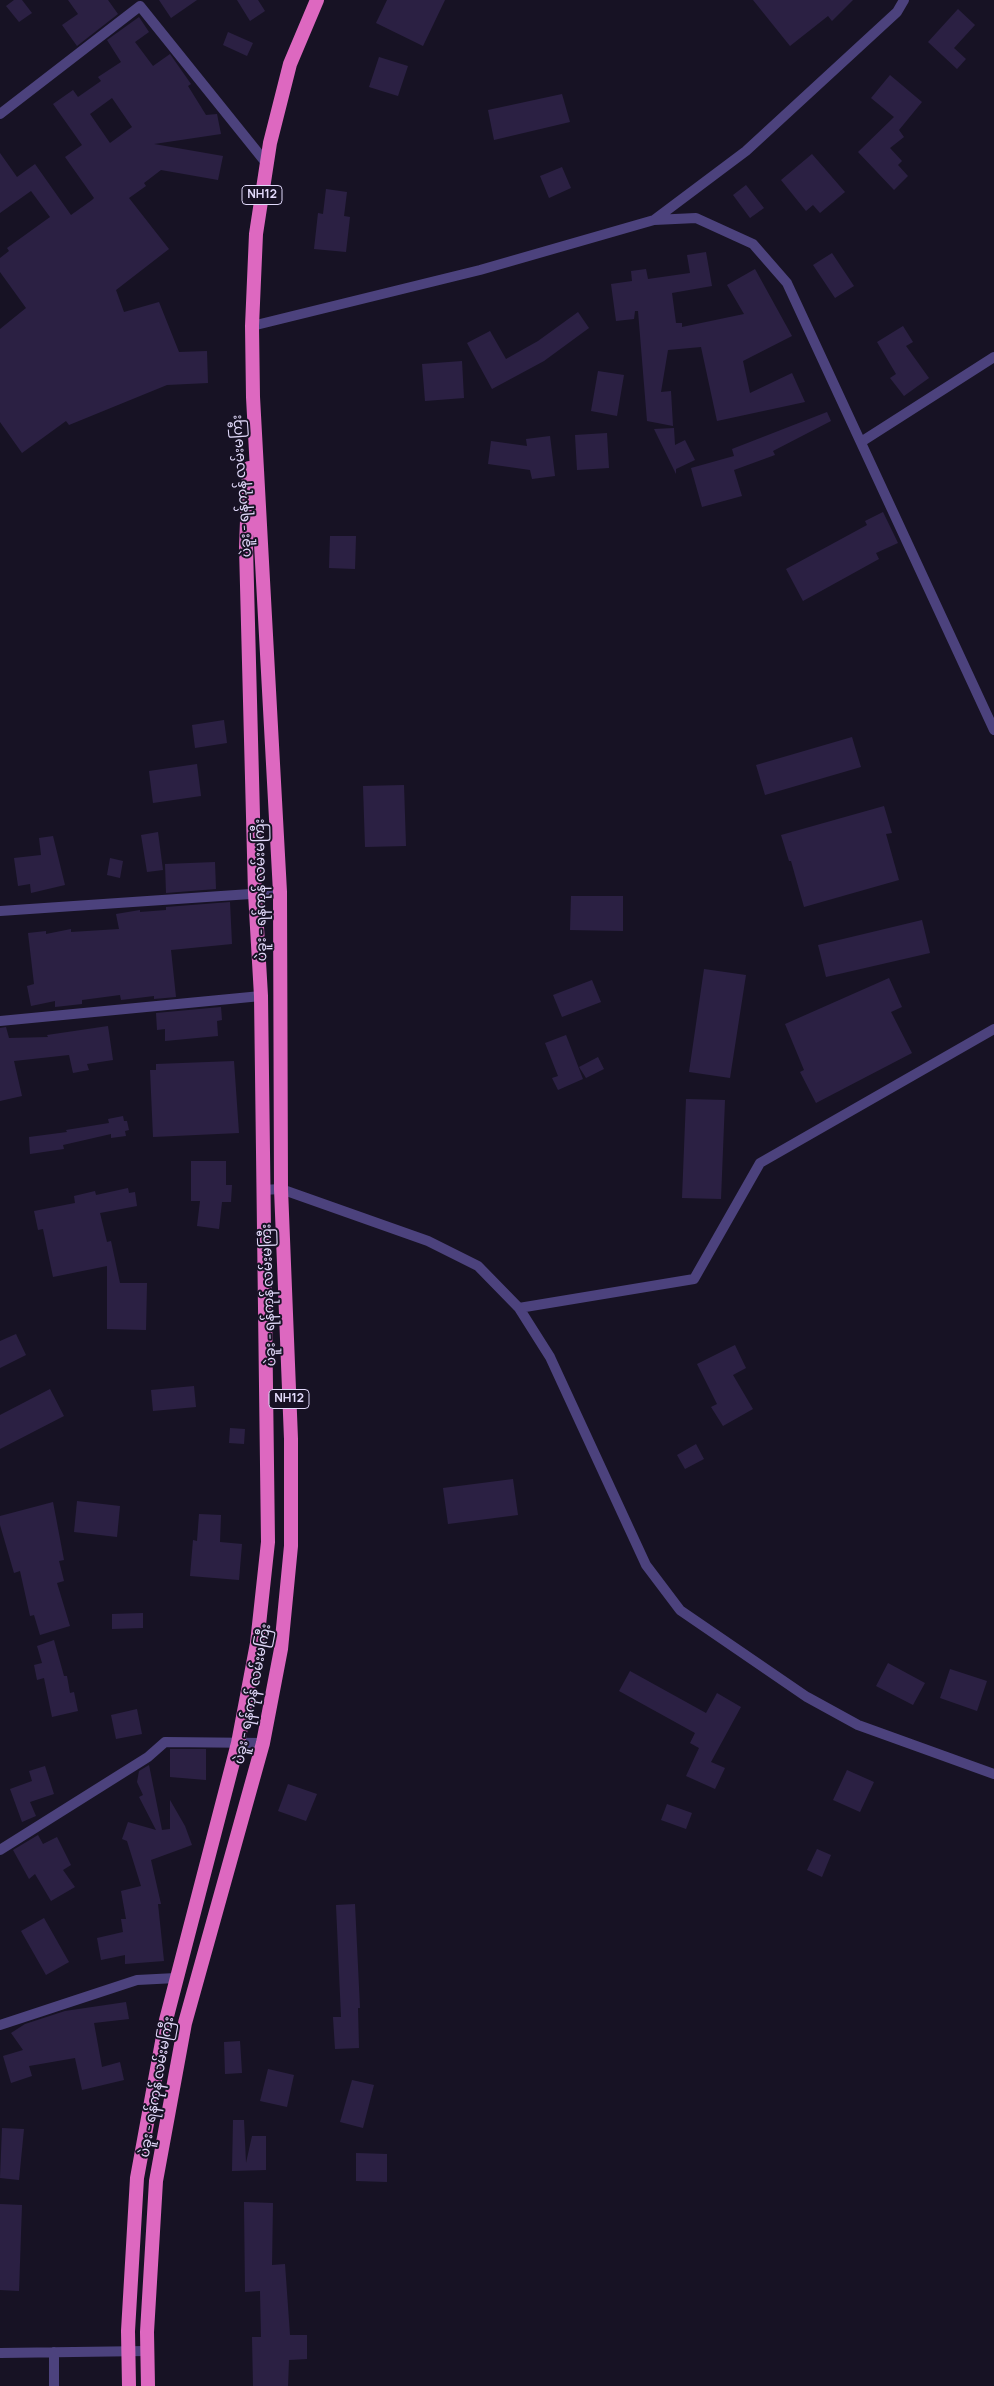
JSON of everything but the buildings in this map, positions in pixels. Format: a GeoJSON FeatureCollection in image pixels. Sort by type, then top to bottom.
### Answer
{"type":"FeatureCollection","features":[{"type":"Feature","properties":{"kind":"highway","name":"ပဲခူး - ရန်ကုန် လမ်းမကြီး"},"geometry":{"type":"LineString","coordinates":[[129,2386],[128,2352],[137,2178],[166,2020],[238,1743],[257,1643],[268,1542],[261,996],[255,893],[246,547],[252,398],[252,326],[256,234],[267,164],[290,64],[316,0]]}},
{"type":"Feature","properties":{"kind":"highway","name":"ပဲခူး - ရန်ကုန် လမ်းမကြီး"},"geometry":{"type":"LineString","coordinates":[[148,2386],[156,2180],[183,2033],[195,1982],[262,1743],[281,1649],[291,1546],[291,1439],[281,1189],[280,892],[252,398]]}},
{"type":"Feature","properties":{"kind":"street"},"geometry":{"type":"LineString","coordinates":[[654,220],[746,151],[897,12],[904,0]]}},
{"type":"Feature","properties":{"kind":"street"},"geometry":{"type":"LineString","coordinates":[[0,114],[137,3],[267,164]]}},
{"type":"Feature","properties":{"kind":"street"},"geometry":{"type":"LineString","coordinates":[[252,326],[480,270],[654,220],[696,218],[753,244],[787,283],[994,730]]}},
{"type":"Feature","properties":{"kind":"street"},"geometry":{"type":"LineString","coordinates":[[861,442],[994,357]]}},
{"type":"Feature","properties":{"kind":"street"},"geometry":{"type":"LineString","coordinates":[[0,911],[280,892]]}},
{"type":"Feature","properties":{"kind":"street"},"geometry":{"type":"LineString","coordinates":[[0,1021],[261,996]]}},
{"type":"Feature","properties":{"kind":"street"},"geometry":{"type":"LineString","coordinates":[[519,1308],[694,1280],[760,1163],[994,1029]]}},
{"type":"Feature","properties":{"kind":"street"},"geometry":{"type":"LineString","coordinates":[[262,1190],[281,1189],[428,1241],[478,1266],[519,1308],[550,1357],[646,1565],[680,1610],[807,1697],[858,1725],[994,1774]]}},
{"type":"Feature","properties":{"kind":"street"},"geometry":{"type":"LineString","coordinates":[[0,1850],[11,1845],[39,1824],[148,1757],[165,1742],[262,1743]]}},
{"type":"Feature","properties":{"kind":"street"},"geometry":{"type":"LineString","coordinates":[[0,2025],[138,1980],[176,1978]]}},
{"type":"Feature","properties":{"kind":"street"},"geometry":{"type":"LineString","coordinates":[[0,2353],[148,2351]]}},
{"type":"Feature","properties":{"kind":"street"},"geometry":{"type":"LineString","coordinates":[[54,2352],[54,2386]]}}]}
